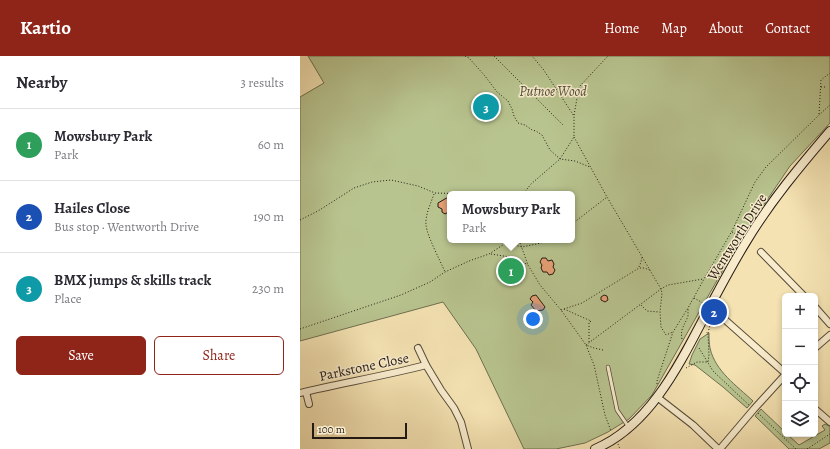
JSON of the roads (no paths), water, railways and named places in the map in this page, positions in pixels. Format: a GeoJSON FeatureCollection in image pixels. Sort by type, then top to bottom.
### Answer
{"type":"FeatureCollection","features":[{"type":"Feature","properties":{"kind":"street","name":"Wentworth Drive"},"geometry":{"type":"LineString","coordinates":[[595,449],[614,439],[629,428],[644,414],[659,394],[686,351],[698,328],[707,303],[747,241],[772,203],[830,131]]}},
{"type":"Feature","properties":{"kind":"street"},"geometry":{"type":"LineString","coordinates":[[761,252],[801,293]]}},
{"type":"Feature","properties":{"kind":"street"},"geometry":{"type":"LineString","coordinates":[[818,310],[830,324]]}},
{"type":"Feature","properties":{"kind":"street"},"geometry":{"type":"LineString","coordinates":[[723,318],[782,375]]}},
{"type":"Feature","properties":{"kind":"street"},"geometry":{"type":"LineString","coordinates":[[818,345],[830,335]]}},
{"type":"Feature","properties":{"kind":"street","name":"Parkstone Close"},"geometry":{"type":"LineString","coordinates":[[418,348],[426,365],[454,408],[461,422],[468,449]]}},
{"type":"Feature","properties":{"kind":"street","name":"Parkstone Close"},"geometry":{"type":"LineString","coordinates":[[309,404],[303,392],[396,374],[426,365]]}},
{"type":"Feature","properties":{"kind":"street"},"geometry":{"type":"LineString","coordinates":[[659,394],[719,449],[782,379]]}},
{"type":"Feature","properties":{"kind":"street"},"geometry":{"type":"LineString","coordinates":[[818,412],[830,422]]}},
{"type":"Feature","properties":{"kind":"lane"},"geometry":{"type":"LineString","coordinates":[[608,367],[617,410],[629,428]]}},
{"type":"Feature","properties":{"kind":"place","name":"BMX jumps & skills track"},"geometry":{"type":"Point","coordinates":[486,107]}},
{"type":"Feature","properties":{"kind":"place","name":"Mowsbury Park"},"geometry":{"type":"Point","coordinates":[511,271]}},
{"type":"Feature","properties":{"kind":"place","name":"Hailes Close"},"geometry":{"type":"Point","coordinates":[714,312]}},
{"type":"Feature","properties":{"kind":"park label","name":"Putnoe Wood"},"geometry":{"type":"Point","coordinates":[553,91]}}]}
